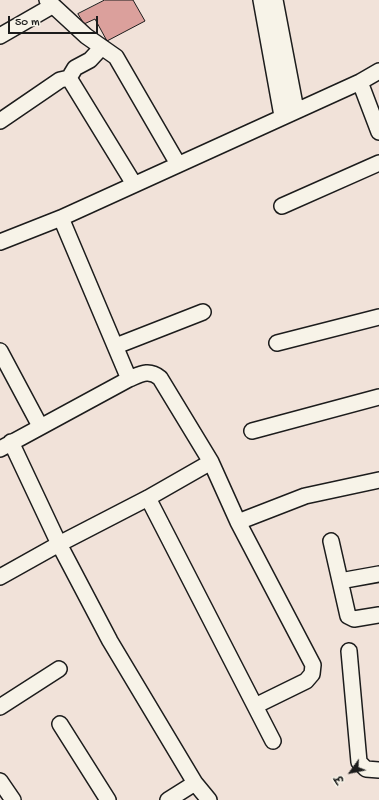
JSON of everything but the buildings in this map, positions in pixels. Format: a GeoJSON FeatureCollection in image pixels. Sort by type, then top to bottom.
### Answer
{"type":"FeatureCollection","features":[{"type":"Feature","properties":{"kind":"street"},"geometry":{"type":"LineString","coordinates":[[261,0],[289,113]]}},
{"type":"Feature","properties":{"kind":"street"},"geometry":{"type":"LineString","coordinates":[[275,0],[289,113]]}},
{"type":"Feature","properties":{"kind":"street"},"geometry":{"type":"LineString","coordinates":[[0,36],[50,3],[86,36],[116,57],[178,164]]}},
{"type":"Feature","properties":{"kind":"street"},"geometry":{"type":"LineString","coordinates":[[0,121],[60,80],[69,78],[75,68],[90,60],[102,47]]}},
{"type":"Feature","properties":{"kind":"street"},"geometry":{"type":"LineString","coordinates":[[0,242],[60,218],[360,82],[379,71]]}},
{"type":"Feature","properties":{"kind":"street"},"geometry":{"type":"LineString","coordinates":[[69,78],[134,184]]}},
{"type":"Feature","properties":{"kind":"street"},"geometry":{"type":"LineString","coordinates":[[360,82],[379,132]]}},
{"type":"Feature","properties":{"kind":"street"},"geometry":{"type":"LineString","coordinates":[[282,206],[379,163]]}},
{"type":"Feature","properties":{"kind":"street"},"geometry":{"type":"LineString","coordinates":[[60,218],[129,379]]}},
{"type":"Feature","properties":{"kind":"street"},"geometry":{"type":"LineString","coordinates":[[116,346],[203,312]]}},
{"type":"Feature","properties":{"kind":"street"},"geometry":{"type":"LineString","coordinates":[[277,343],[379,317]]}},
{"type":"Feature","properties":{"kind":"street"},"geometry":{"type":"LineString","coordinates":[[1,355],[40,426]]}},
{"type":"Feature","properties":{"kind":"street"},"geometry":{"type":"LineString","coordinates":[[209,800],[195,783],[110,641],[5,445],[129,379],[146,372],[151,372],[160,378],[211,462],[238,522],[304,647],[314,670],[306,681],[255,706]]}},
{"type":"Feature","properties":{"kind":"street"},"geometry":{"type":"LineString","coordinates":[[252,431],[379,397]]}},
{"type":"Feature","properties":{"kind":"street"},"geometry":{"type":"LineString","coordinates":[[0,577],[59,544],[148,498],[211,462]]}},
{"type":"Feature","properties":{"kind":"street"},"geometry":{"type":"LineString","coordinates":[[238,522],[305,496],[379,480]]}},
{"type":"Feature","properties":{"kind":"street"},"geometry":{"type":"LineString","coordinates":[[148,498],[273,741]]}},
{"type":"Feature","properties":{"kind":"street"},"geometry":{"type":"LineString","coordinates":[[331,541],[348,616],[354,619],[379,615]]}},
{"type":"Feature","properties":{"kind":"street"},"geometry":{"type":"LineString","coordinates":[[340,581],[379,574]]}},
{"type":"Feature","properties":{"kind":"street"},"geometry":{"type":"LineString","coordinates":[[349,651],[359,762],[366,769],[379,770]]}},
{"type":"Feature","properties":{"kind":"street"},"geometry":{"type":"LineString","coordinates":[[0,707],[59,669]]}},
{"type":"Feature","properties":{"kind":"street"},"geometry":{"type":"LineString","coordinates":[[60,724],[108,800]]}},
{"type":"Feature","properties":{"kind":"street"},"geometry":{"type":"LineString","coordinates":[[0,781],[12,800]]}},
{"type":"Feature","properties":{"kind":"street"},"geometry":{"type":"LineString","coordinates":[[168,800],[195,783]]}}]}
